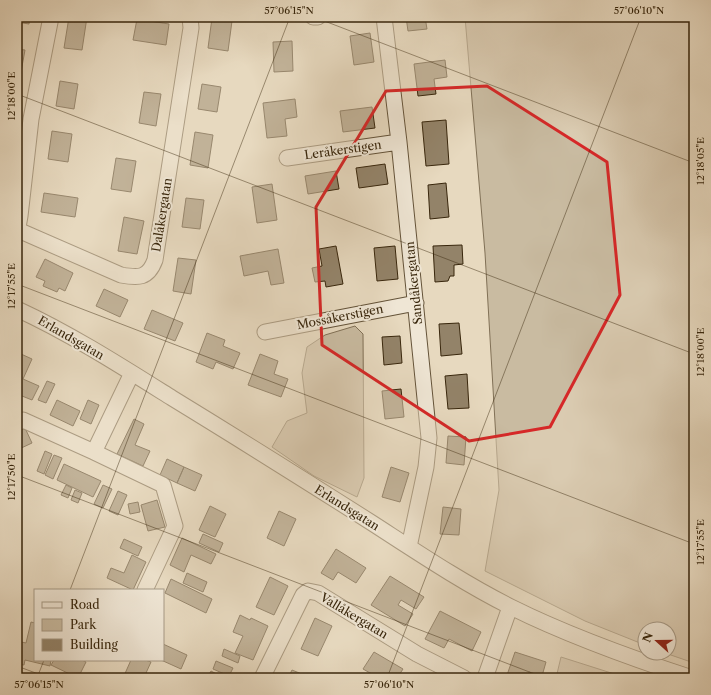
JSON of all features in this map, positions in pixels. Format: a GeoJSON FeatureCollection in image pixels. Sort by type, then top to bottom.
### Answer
{"type":"FeatureCollection","features":[{"type":"Feature","properties":{"kind":"street","name":"Dalåkergatan"},"geometry":{"type":"LineString","coordinates":[[51,17],[31,119],[17,231],[121,275],[134,277],[143,276],[152,269],[155,260],[191,28],[190,17]]}},
{"type":"Feature","properties":{"kind":"street"},"geometry":{"type":"LineString","coordinates":[[313,17],[318,17]]}},
{"type":"Feature","properties":{"kind":"street","name":"Sandåkergatan"},"geometry":{"type":"LineString","coordinates":[[384,17],[399,142],[429,438],[426,466],[409,547]]}},
{"type":"Feature","properties":{"kind":"street","name":"Leråkerstigen"},"geometry":{"type":"LineString","coordinates":[[287,158],[399,142]]}},
{"type":"Feature","properties":{"kind":"street","name":"Mossåkerstigen"},"geometry":{"type":"LineString","coordinates":[[265,332],[416,302]]}},
{"type":"Feature","properties":{"kind":"street","name":"Erlandsgatan"},"geometry":{"type":"LineString","coordinates":[[17,309],[66,334],[132,373],[439,567],[510,607],[567,633],[648,664],[692,678]]}},
{"type":"Feature","properties":{"kind":"street"},"geometry":{"type":"LineString","coordinates":[[94,452],[132,373]]}},
{"type":"Feature","properties":{"kind":"street"},"geometry":{"type":"LineString","coordinates":[[17,422],[23,420],[163,485],[175,526],[145,589]]}},
{"type":"Feature","properties":{"kind":"street","name":"Vallåkergatan"},"geometry":{"type":"LineString","coordinates":[[262,678],[303,595],[308,592],[318,593],[417,654],[464,678]]}},
{"type":"Feature","properties":{"kind":"street"},"geometry":{"type":"LineString","coordinates":[[485,678],[510,607]]}},
{"type":"Feature","properties":{"kind":"highlighted area"},"geometry":{"type":"Polygon","coordinates":[[[487,86],[607,162],[620,295],[550,427],[469,441],[322,345],[316,207],[386,91],[487,86]]]}},
{"type":"Feature","properties":{"kind":"green space"},"geometry":{"type":"Polygon","coordinates":[[[465,17],[694,17],[694,663],[677,657],[677,621],[637,621],[637,642],[585,621],[485,571],[499,490],[485,253],[465,17]]]}},
{"type":"Feature","properties":{"kind":"green space"},"geometry":{"type":"Polygon","coordinates":[[[355,326],[363,334],[364,478],[357,497],[314,476],[272,447],[287,421],[307,413],[302,373],[307,347],[325,335],[355,326]]]}},
{"type":"Feature","properties":{"kind":"green space"},"geometry":{"type":"Polygon","coordinates":[[[561,657],[627,678],[556,678],[561,657]]]}},
{"type":"Feature","properties":{"kind":"building"},"geometry":{"type":"Polygon","coordinates":[[[17,17],[30,17],[29,24],[17,22],[17,17]]]}},
{"type":"Feature","properties":{"kind":"building"},"geometry":{"type":"Polygon","coordinates":[[[69,17],[87,17],[82,50],[64,48],[69,17]]]}},
{"type":"Feature","properties":{"kind":"building"},"geometry":{"type":"Polygon","coordinates":[[[406,17],[425,17],[427,29],[408,31],[406,17]]]}},
{"type":"Feature","properties":{"kind":"building"},"geometry":{"type":"Polygon","coordinates":[[[212,18],[232,21],[228,51],[208,48],[212,18]]]}},
{"type":"Feature","properties":{"kind":"building"},"geometry":{"type":"Polygon","coordinates":[[[137,19],[169,24],[166,45],[133,40],[137,19]]]}},
{"type":"Feature","properties":{"kind":"building"},"geometry":{"type":"Polygon","coordinates":[[[370,33],[374,62],[354,65],[350,36],[370,33]]]}},
{"type":"Feature","properties":{"kind":"building"},"geometry":{"type":"Polygon","coordinates":[[[292,41],[293,71],[274,72],[273,42],[292,41]]]}},
{"type":"Feature","properties":{"kind":"building"},"geometry":{"type":"Polygon","coordinates":[[[17,49],[25,50],[19,83],[17,83],[17,49]]]}},
{"type":"Feature","properties":{"kind":"building"},"geometry":{"type":"Polygon","coordinates":[[[445,60],[447,77],[434,79],[436,94],[418,96],[414,64],[445,60]]]}},
{"type":"Feature","properties":{"kind":"building"},"geometry":{"type":"Polygon","coordinates":[[[60,81],[78,84],[74,109],[56,106],[60,81]]]}},
{"type":"Feature","properties":{"kind":"building"},"geometry":{"type":"Polygon","coordinates":[[[202,84],[221,87],[217,112],[198,109],[202,84]]]}},
{"type":"Feature","properties":{"kind":"building"},"geometry":{"type":"Polygon","coordinates":[[[144,92],[161,94],[156,126],[139,123],[144,92]]]}},
{"type":"Feature","properties":{"kind":"building"},"geometry":{"type":"Polygon","coordinates":[[[295,99],[297,117],[285,119],[287,136],[267,138],[263,103],[295,99]]]}},
{"type":"Feature","properties":{"kind":"building"},"geometry":{"type":"Polygon","coordinates":[[[372,107],[375,128],[343,132],[340,111],[372,107]]]}},
{"type":"Feature","properties":{"kind":"building"},"geometry":{"type":"Polygon","coordinates":[[[446,120],[449,164],[426,166],[422,122],[446,120]]]}},
{"type":"Feature","properties":{"kind":"building"},"geometry":{"type":"Polygon","coordinates":[[[52,131],[72,134],[68,162],[48,159],[52,131]]]}},
{"type":"Feature","properties":{"kind":"building"},"geometry":{"type":"Polygon","coordinates":[[[195,132],[213,135],[208,168],[190,165],[195,132]]]}},
{"type":"Feature","properties":{"kind":"building"},"geometry":{"type":"Polygon","coordinates":[[[116,158],[136,161],[131,192],[111,189],[116,158]]]}},
{"type":"Feature","properties":{"kind":"building"},"geometry":{"type":"Polygon","coordinates":[[[385,164],[388,184],[359,188],[356,168],[385,164]]]}},
{"type":"Feature","properties":{"kind":"building"},"geometry":{"type":"Polygon","coordinates":[[[336,171],[339,189],[308,194],[305,176],[336,171]]]}},
{"type":"Feature","properties":{"kind":"building"},"geometry":{"type":"Polygon","coordinates":[[[446,183],[449,217],[430,219],[428,185],[446,183]]]}},
{"type":"Feature","properties":{"kind":"building"},"geometry":{"type":"Polygon","coordinates":[[[272,184],[277,220],[257,223],[252,187],[272,184]]]}},
{"type":"Feature","properties":{"kind":"building"},"geometry":{"type":"Polygon","coordinates":[[[44,193],[78,198],[75,217],[41,212],[44,193]]]}},
{"type":"Feature","properties":{"kind":"building"},"geometry":{"type":"Polygon","coordinates":[[[186,198],[204,200],[200,229],[182,227],[186,198]]]}},
{"type":"Feature","properties":{"kind":"building"},"geometry":{"type":"Polygon","coordinates":[[[124,217],[144,221],[137,254],[118,251],[124,217]]]}},
{"type":"Feature","properties":{"kind":"building"},"geometry":{"type":"Polygon","coordinates":[[[462,245],[463,264],[454,265],[454,276],[450,276],[448,281],[435,282],[433,246],[462,245]]]}},
{"type":"Feature","properties":{"kind":"building"},"geometry":{"type":"Polygon","coordinates":[[[336,246],[343,284],[326,287],[325,281],[315,282],[312,268],[322,266],[319,249],[336,246]]]}},
{"type":"Feature","properties":{"kind":"building"},"geometry":{"type":"Polygon","coordinates":[[[395,246],[398,279],[377,281],[374,248],[395,246]]]}},
{"type":"Feature","properties":{"kind":"building"},"geometry":{"type":"Polygon","coordinates":[[[278,249],[284,283],[271,285],[268,271],[244,276],[240,256],[278,249]]]}},
{"type":"Feature","properties":{"kind":"building"},"geometry":{"type":"Polygon","coordinates":[[[178,258],[196,260],[191,294],[173,291],[178,258]]]}},
{"type":"Feature","properties":{"kind":"building"},"geometry":{"type":"Polygon","coordinates":[[[45,259],[73,273],[65,291],[59,288],[57,292],[43,286],[45,281],[36,277],[45,259]]]}},
{"type":"Feature","properties":{"kind":"building"},"geometry":{"type":"Polygon","coordinates":[[[104,289],[128,300],[120,317],[96,306],[104,289]]]}},
{"type":"Feature","properties":{"kind":"building"},"geometry":{"type":"Polygon","coordinates":[[[152,310],[183,323],[175,341],[144,329],[152,310]]]}},
{"type":"Feature","properties":{"kind":"building"},"geometry":{"type":"Polygon","coordinates":[[[459,323],[462,354],[441,356],[439,324],[459,323]]]}},
{"type":"Feature","properties":{"kind":"building"},"geometry":{"type":"Polygon","coordinates":[[[207,333],[225,340],[223,346],[240,353],[233,369],[216,362],[213,369],[196,362],[207,333]]]}},
{"type":"Feature","properties":{"kind":"building"},"geometry":{"type":"Polygon","coordinates":[[[400,336],[402,363],[384,365],[382,337],[400,336]]]}},
{"type":"Feature","properties":{"kind":"building"},"geometry":{"type":"Polygon","coordinates":[[[21,354],[32,359],[23,379],[39,386],[32,400],[17,394],[17,365],[21,354]]]}},
{"type":"Feature","properties":{"kind":"building"},"geometry":{"type":"Polygon","coordinates":[[[260,354],[278,361],[274,374],[288,379],[281,397],[248,385],[260,354]]]}},
{"type":"Feature","properties":{"kind":"building"},"geometry":{"type":"Polygon","coordinates":[[[467,374],[469,408],[448,409],[445,376],[467,374]]]}},
{"type":"Feature","properties":{"kind":"building"},"geometry":{"type":"Polygon","coordinates":[[[47,381],[55,384],[46,403],[38,400],[47,381]]]}},
{"type":"Feature","properties":{"kind":"building"},"geometry":{"type":"Polygon","coordinates":[[[401,389],[404,417],[385,419],[382,391],[401,389]]]}},
{"type":"Feature","properties":{"kind":"building"},"geometry":{"type":"Polygon","coordinates":[[[57,400],[80,411],[73,426],[50,415],[57,400]]]}},
{"type":"Feature","properties":{"kind":"building"},"geometry":{"type":"Polygon","coordinates":[[[88,400],[99,405],[91,424],[80,419],[88,400]]]}},
{"type":"Feature","properties":{"kind":"building"},"geometry":{"type":"Polygon","coordinates":[[[134,419],[144,424],[135,445],[150,451],[143,466],[117,454],[134,419]]]}},
{"type":"Feature","properties":{"kind":"building"},"geometry":{"type":"Polygon","coordinates":[[[25,428],[32,443],[17,450],[17,432],[25,428]]]}},
{"type":"Feature","properties":{"kind":"building"},"geometry":{"type":"Polygon","coordinates":[[[448,436],[466,437],[464,465],[446,463],[448,436]]]}},
{"type":"Feature","properties":{"kind":"building"},"geometry":{"type":"Polygon","coordinates":[[[45,451],[52,454],[44,474],[37,471],[45,451]]]}},
{"type":"Feature","properties":{"kind":"building"},"geometry":{"type":"Polygon","coordinates":[[[54,455],[62,458],[53,479],[45,475],[54,455]]]}},
{"type":"Feature","properties":{"kind":"building"},"geometry":{"type":"Polygon","coordinates":[[[167,459],[184,467],[177,483],[160,475],[167,459]]]}},
{"type":"Feature","properties":{"kind":"building"},"geometry":{"type":"Polygon","coordinates":[[[64,464],[101,481],[93,497],[57,480],[64,464]]]}},
{"type":"Feature","properties":{"kind":"building"},"geometry":{"type":"Polygon","coordinates":[[[184,467],[202,475],[195,491],[177,483],[184,467]]]}},
{"type":"Feature","properties":{"kind":"building"},"geometry":{"type":"Polygon","coordinates":[[[391,467],[409,473],[400,502],[382,497],[391,467]]]}},
{"type":"Feature","properties":{"kind":"building"},"geometry":{"type":"Polygon","coordinates":[[[66,485],[72,488],[68,498],[61,495],[66,485]]]}},
{"type":"Feature","properties":{"kind":"building"},"geometry":{"type":"Polygon","coordinates":[[[103,485],[112,489],[103,508],[94,504],[103,485]]]}},
{"type":"Feature","properties":{"kind":"building"},"geometry":{"type":"Polygon","coordinates":[[[75,490],[82,493],[78,503],[71,500],[75,490]]]}},
{"type":"Feature","properties":{"kind":"building"},"geometry":{"type":"Polygon","coordinates":[[[118,491],[127,495],[118,515],[109,511],[118,491]]]}},
{"type":"Feature","properties":{"kind":"building"},"geometry":{"type":"Polygon","coordinates":[[[157,500],[165,527],[148,531],[141,505],[157,500]]]}},
{"type":"Feature","properties":{"kind":"building"},"geometry":{"type":"Polygon","coordinates":[[[138,502],[140,512],[130,514],[128,504],[138,502]]]}},
{"type":"Feature","properties":{"kind":"building"},"geometry":{"type":"Polygon","coordinates":[[[210,506],[226,514],[215,537],[199,530],[210,506]]]}},
{"type":"Feature","properties":{"kind":"building"},"geometry":{"type":"Polygon","coordinates":[[[443,507],[461,509],[459,535],[440,534],[443,507]]]}},
{"type":"Feature","properties":{"kind":"building"},"geometry":{"type":"Polygon","coordinates":[[[279,511],[296,519],[284,546],[267,538],[279,511]]]}},
{"type":"Feature","properties":{"kind":"building"},"geometry":{"type":"Polygon","coordinates":[[[203,534],[223,543],[219,552],[199,543],[203,534]]]}},
{"type":"Feature","properties":{"kind":"building"},"geometry":{"type":"Polygon","coordinates":[[[182,538],[216,554],[211,564],[191,555],[184,572],[170,565],[182,538]]]}},
{"type":"Feature","properties":{"kind":"building"},"geometry":{"type":"Polygon","coordinates":[[[124,539],[142,547],[138,556],[120,548],[124,539]]]}},
{"type":"Feature","properties":{"kind":"building"},"geometry":{"type":"Polygon","coordinates":[[[336,549],[366,568],[356,583],[338,572],[333,580],[321,573],[336,549]]]}},
{"type":"Feature","properties":{"kind":"building"},"geometry":{"type":"Polygon","coordinates":[[[132,555],[146,562],[133,589],[107,578],[111,568],[124,573],[132,555]]]}},
{"type":"Feature","properties":{"kind":"building"},"geometry":{"type":"Polygon","coordinates":[[[187,573],[207,582],[203,592],[183,583],[187,573]]]}},
{"type":"Feature","properties":{"kind":"building"},"geometry":{"type":"Polygon","coordinates":[[[390,576],[424,597],[416,609],[401,600],[398,605],[413,614],[405,626],[371,605],[390,576]]]}},
{"type":"Feature","properties":{"kind":"building"},"geometry":{"type":"Polygon","coordinates":[[[270,577],[288,586],[274,615],[256,607],[270,577]]]}},
{"type":"Feature","properties":{"kind":"building"},"geometry":{"type":"Polygon","coordinates":[[[171,579],[212,599],[206,613],[165,593],[171,579]]]}},
{"type":"Feature","properties":{"kind":"building"},"geometry":{"type":"Polygon","coordinates":[[[440,611],[481,632],[472,651],[449,639],[444,648],[425,639],[440,611]]]}},
{"type":"Feature","properties":{"kind":"building"},"geometry":{"type":"Polygon","coordinates":[[[240,615],[250,620],[251,618],[268,626],[253,660],[235,653],[243,636],[233,632],[240,615]]]}},
{"type":"Feature","properties":{"kind":"building"},"geometry":{"type":"Polygon","coordinates":[[[315,618],[332,626],[318,656],[301,649],[315,618]]]}},
{"type":"Feature","properties":{"kind":"building"},"geometry":{"type":"Polygon","coordinates":[[[31,622],[34,623],[34,661],[51,661],[50,666],[25,660],[24,665],[17,664],[17,641],[26,643],[31,622]]]}},
{"type":"Feature","properties":{"kind":"building"},"geometry":{"type":"Polygon","coordinates":[[[164,644],[187,655],[181,669],[163,661],[164,644]]]}},
{"type":"Feature","properties":{"kind":"building"},"geometry":{"type":"Polygon","coordinates":[[[224,649],[240,656],[238,663],[222,656],[224,649]]]}},
{"type":"Feature","properties":{"kind":"building"},"geometry":{"type":"Polygon","coordinates":[[[374,652],[403,669],[397,678],[379,678],[363,669],[374,652]]]}},
{"type":"Feature","properties":{"kind":"building"},"geometry":{"type":"Polygon","coordinates":[[[515,652],[546,662],[542,676],[529,672],[527,678],[506,678],[515,652]]]}},
{"type":"Feature","properties":{"kind":"building"},"geometry":{"type":"Polygon","coordinates":[[[53,661],[86,662],[78,678],[51,665],[53,661]]]}},
{"type":"Feature","properties":{"kind":"building"},"geometry":{"type":"Polygon","coordinates":[[[131,661],[151,662],[146,673],[155,678],[123,678],[131,661]]]}},
{"type":"Feature","properties":{"kind":"building"},"geometry":{"type":"Polygon","coordinates":[[[216,661],[233,668],[229,676],[213,669],[216,661]]]}},
{"type":"Feature","properties":{"kind":"building"},"geometry":{"type":"Polygon","coordinates":[[[292,670],[309,677],[288,678],[292,670]]]}},
{"type":"Feature","properties":{"kind":"building"},"geometry":{"type":"Polygon","coordinates":[[[211,671],[224,678],[207,678],[211,671]]]}}]}
